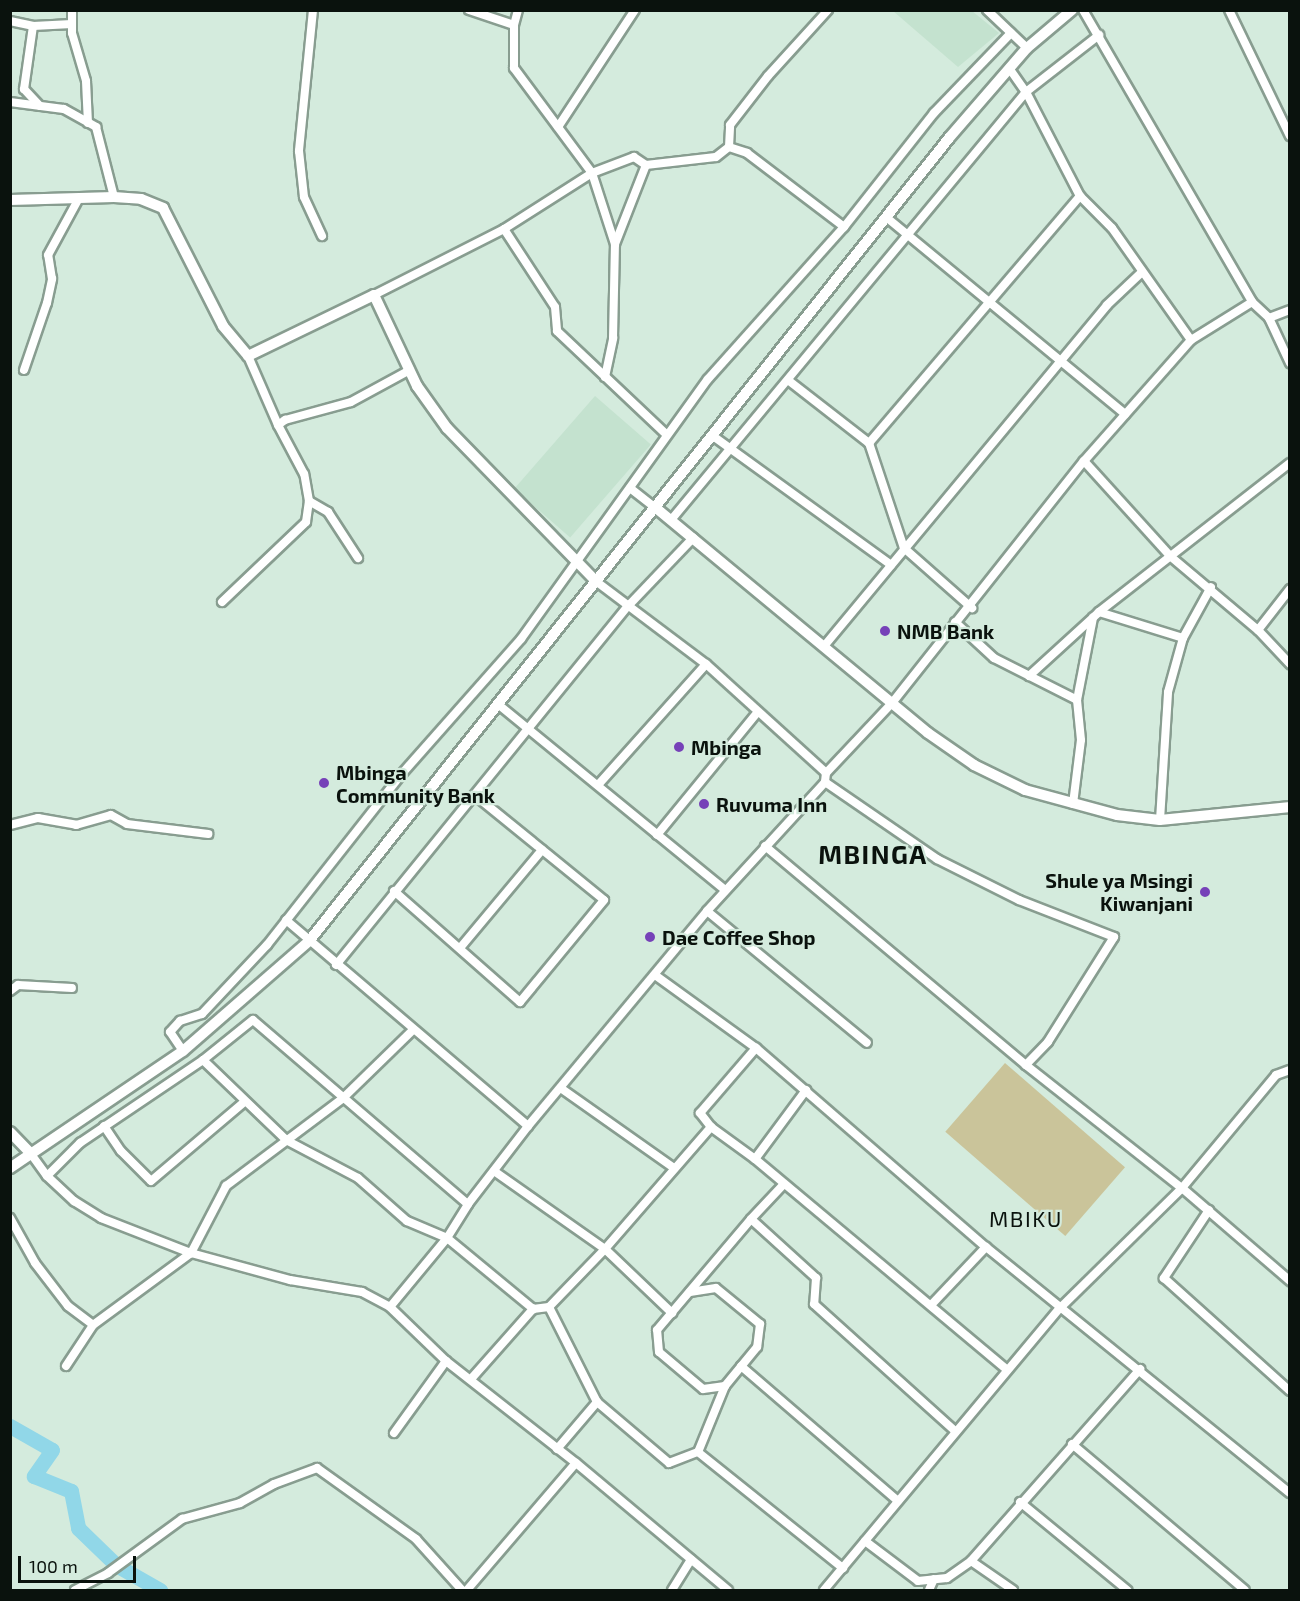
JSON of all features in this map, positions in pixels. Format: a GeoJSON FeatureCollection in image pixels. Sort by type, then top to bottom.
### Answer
{"type":"FeatureCollection","features":[{"type":"Feature","properties":{"kind":"street"},"geometry":{"type":"LineString","coordinates":[[72,10],[72,24],[86,81],[88,123]]}},
{"type":"Feature","properties":{"kind":"street"},"geometry":{"type":"LineString","coordinates":[[313,10],[299,151],[304,197],[322,236]]}},
{"type":"Feature","properties":{"kind":"street"},"geometry":{"type":"LineString","coordinates":[[469,10],[514,25]]}},
{"type":"Feature","properties":{"kind":"street"},"geometry":{"type":"LineString","coordinates":[[518,10],[514,25],[514,68],[592,173],[615,244],[613,338],[605,377]]}},
{"type":"Feature","properties":{"kind":"street"},"geometry":{"type":"LineString","coordinates":[[558,127],[635,10]]}},
{"type":"Feature","properties":{"kind":"street"},"geometry":{"type":"LineString","coordinates":[[248,356],[504,229],[592,173],[634,157],[646,165],[716,157],[729,147],[730,125],[768,75],[828,10]]}},
{"type":"Feature","properties":{"kind":"street"},"geometry":{"type":"LineString","coordinates":[[987,10],[1027,48]]}},
{"type":"Feature","properties":{"kind":"street"},"geometry":{"type":"LineString","coordinates":[[10,1168],[183,1051],[309,941],[500,705],[886,217],[1009,68],[1027,48],[1072,10]]}},
{"type":"Feature","properties":{"kind":"street"},"geometry":{"type":"LineString","coordinates":[[1083,10],[1099,34],[1252,302],[1269,318],[1290,363]]}},
{"type":"Feature","properties":{"kind":"street"},"geometry":{"type":"LineString","coordinates":[[1229,10],[1290,136]]}},
{"type":"Feature","properties":{"kind":"street"},"geometry":{"type":"LineString","coordinates":[[10,21],[33,26],[72,24]]}},
{"type":"Feature","properties":{"kind":"street"},"geometry":{"type":"LineString","coordinates":[[33,26],[24,89],[40,106]]}},
{"type":"Feature","properties":{"kind":"street"},"geometry":{"type":"LineString","coordinates":[[183,1051],[170,1032],[180,1021],[202,1014],[227,990],[286,920],[399,777],[521,639],[579,562],[708,379],[844,227],[934,112],[1011,33]]}},
{"type":"Feature","properties":{"kind":"street"},"geometry":{"type":"LineString","coordinates":[[671,520],[788,381],[906,233],[1026,92],[1099,34]]}},
{"type":"Feature","properties":{"kind":"street"},"geometry":{"type":"LineString","coordinates":[[1009,68],[1026,92],[1080,196],[1112,228],[1141,273],[1191,340]]}},
{"type":"Feature","properties":{"kind":"street"},"geometry":{"type":"LineString","coordinates":[[11,102],[64,109],[96,127],[114,197]]}},
{"type":"Feature","properties":{"kind":"street"},"geometry":{"type":"LineString","coordinates":[[729,147],[747,153],[844,227]]}},
{"type":"Feature","properties":{"kind":"street"},"geometry":{"type":"LineString","coordinates":[[615,244],[646,165]]}},
{"type":"Feature","properties":{"kind":"street"},"geometry":{"type":"LineString","coordinates":[[869,443],[987,302],[1080,196]]}},
{"type":"Feature","properties":{"kind":"street"},"geometry":{"type":"LineString","coordinates":[[10,200],[78,200],[114,197],[141,199],[163,208],[223,326],[248,356],[278,425],[304,474],[309,501],[306,522],[222,602]]}},
{"type":"Feature","properties":{"kind":"street"},"geometry":{"type":"LineString","coordinates":[[24,370],[47,303],[52,279],[48,255],[78,200]]}},
{"type":"Feature","properties":{"kind":"street"},"geometry":{"type":"LineString","coordinates":[[886,217],[987,302],[1063,360],[1125,414]]}},
{"type":"Feature","properties":{"kind":"street"},"geometry":{"type":"LineString","coordinates":[[504,229],[555,307],[557,331],[667,435]]}},
{"type":"Feature","properties":{"kind":"street"},"geometry":{"type":"LineString","coordinates":[[825,645],[1107,305],[1141,273]]}},
{"type":"Feature","properties":{"kind":"street"},"geometry":{"type":"LineString","coordinates":[[374,295],[410,370],[447,428],[597,582],[706,664],[825,777],[937,859],[1019,900],[1114,937],[1048,1042],[1026,1065]]}},
{"type":"Feature","properties":{"kind":"street"},"geometry":{"type":"LineString","coordinates":[[390,1307],[447,1238],[468,1204],[528,1126],[562,1089],[707,911],[892,704],[956,622],[972,608],[1084,461],[1191,340],[1252,302]]}},
{"type":"Feature","properties":{"kind":"street"},"geometry":{"type":"LineString","coordinates":[[1269,318],[1290,310]]}},
{"type":"Feature","properties":{"kind":"street"},"geometry":{"type":"LineString","coordinates":[[278,425],[285,420],[351,402],[410,370]]}},
{"type":"Feature","properties":{"kind":"street"},"geometry":{"type":"LineString","coordinates":[[788,381],[869,443],[904,548],[972,608]]}},
{"type":"Feature","properties":{"kind":"street"},"geometry":{"type":"LineString","coordinates":[[713,436],[733,448],[891,564]]}},
{"type":"Feature","properties":{"kind":"street"},"geometry":{"type":"LineString","coordinates":[[1084,461],[1170,556],[1211,587],[1258,630],[1290,664]]}},
{"type":"Feature","properties":{"kind":"street"},"geometry":{"type":"LineString","coordinates":[[1029,676],[1096,615],[1290,463]]}},
{"type":"Feature","properties":{"kind":"street"},"geometry":{"type":"LineString","coordinates":[[630,488],[825,645],[892,704],[974,765],[1025,790],[1117,815],[1161,820],[1290,807]]}},
{"type":"Feature","properties":{"kind":"street"},"geometry":{"type":"LineString","coordinates":[[309,501],[328,512],[358,558]]}},
{"type":"Feature","properties":{"kind":"street"},"geometry":{"type":"LineString","coordinates":[[336,965],[629,605],[693,538]]}},
{"type":"Feature","properties":{"kind":"street"},"geometry":{"type":"LineString","coordinates":[[1161,820],[1168,692],[1183,638],[1211,587]]}},
{"type":"Feature","properties":{"kind":"street"},"geometry":{"type":"LineString","coordinates":[[1258,630],[1290,590]]}},
{"type":"Feature","properties":{"kind":"street"},"geometry":{"type":"LineString","coordinates":[[1096,615],[1183,638]]}},
{"type":"Feature","properties":{"kind":"street"},"geometry":{"type":"LineString","coordinates":[[1073,804],[1081,740],[1077,700],[1096,615]]}},
{"type":"Feature","properties":{"kind":"street"},"geometry":{"type":"LineString","coordinates":[[956,622],[994,658],[1077,700]]}},
{"type":"Feature","properties":{"kind":"street"},"geometry":{"type":"LineString","coordinates":[[598,785],[706,664]]}},
{"type":"Feature","properties":{"kind":"street"},"geometry":{"type":"LineString","coordinates":[[500,705],[726,890]]}},
{"type":"Feature","properties":{"kind":"street"},"geometry":{"type":"LineString","coordinates":[[657,835],[757,714]]}},
{"type":"Feature","properties":{"kind":"street"},"geometry":{"type":"LineString","coordinates":[[394,891],[520,1002],[604,900],[475,795]]}},
{"type":"Feature","properties":{"kind":"street"},"geometry":{"type":"LineString","coordinates":[[10,825],[38,818],[76,825],[111,815],[127,824],[208,834]]}},
{"type":"Feature","properties":{"kind":"street"},"geometry":{"type":"LineString","coordinates":[[765,846],[1026,1065],[1209,1210],[1290,1281]]}},
{"type":"Feature","properties":{"kind":"street"},"geometry":{"type":"LineString","coordinates":[[460,948],[542,850]]}},
{"type":"Feature","properties":{"kind":"street"},"geometry":{"type":"LineString","coordinates":[[707,911],[867,1043]]}},
{"type":"Feature","properties":{"kind":"street"},"geometry":{"type":"LineString","coordinates":[[286,920],[336,965],[528,1126]]}},
{"type":"Feature","properties":{"kind":"street"},"geometry":{"type":"LineString","coordinates":[[655,975],[756,1048],[986,1247],[1060,1308],[1140,1369],[1222,1442],[1290,1493]]}},
{"type":"Feature","properties":{"kind":"street"},"geometry":{"type":"LineString","coordinates":[[10,991],[18,985],[72,988]]}},
{"type":"Feature","properties":{"kind":"street"},"geometry":{"type":"LineString","coordinates":[[47,1176],[80,1143],[203,1060],[253,1020],[468,1204]]}},
{"type":"Feature","properties":{"kind":"street"},"geometry":{"type":"LineString","coordinates":[[66,1366],[93,1325],[191,1253],[226,1186],[343,1098],[413,1030]]}},
{"type":"Feature","properties":{"kind":"street"},"geometry":{"type":"LineString","coordinates":[[756,1048],[700,1113],[711,1127],[755,1159],[782,1186],[931,1305],[1006,1369]]}},
{"type":"Feature","properties":{"kind":"street"},"geometry":{"type":"LineString","coordinates":[[203,1060],[286,1140],[358,1178],[407,1221],[447,1238],[533,1309]]}},
{"type":"Feature","properties":{"kind":"street"},"geometry":{"type":"LineString","coordinates":[[824,1590],[1006,1369],[1060,1308],[1182,1188],[1276,1076],[1290,1070]]}},
{"type":"Feature","properties":{"kind":"street"},"geometry":{"type":"LineString","coordinates":[[562,1089],[674,1168]]}},
{"type":"Feature","properties":{"kind":"street"},"geometry":{"type":"LineString","coordinates":[[755,1159],[806,1089]]}},
{"type":"Feature","properties":{"kind":"street"},"geometry":{"type":"LineString","coordinates":[[104,1126],[121,1151],[151,1181],[244,1102]]}},
{"type":"Feature","properties":{"kind":"street"},"geometry":{"type":"LineString","coordinates":[[471,1379],[533,1309],[549,1306],[605,1249],[711,1127]]}},
{"type":"Feature","properties":{"kind":"street"},"geometry":{"type":"LineString","coordinates":[[10,1132],[31,1154],[47,1176],[74,1201],[101,1218],[191,1253],[290,1280],[362,1292],[390,1307],[446,1360],[576,1463],[728,1590]]}},
{"type":"Feature","properties":{"kind":"street"},"geometry":{"type":"LineString","coordinates":[[494,1171],[605,1249],[672,1313]]}},
{"type":"Feature","properties":{"kind":"street"},"geometry":{"type":"LineString","coordinates":[[725,1386],[703,1389],[659,1352],[657,1330],[782,1186]]}},
{"type":"Feature","properties":{"kind":"street"},"geometry":{"type":"LineString","coordinates":[[1209,1210],[1164,1278],[1290,1391]]}},
{"type":"Feature","properties":{"kind":"street"},"geometry":{"type":"LineString","coordinates":[[10,1218],[35,1263],[62,1298],[93,1325]]}},
{"type":"Feature","properties":{"kind":"street"},"geometry":{"type":"LineString","coordinates":[[751,1219],[816,1278],[814,1304],[955,1431]]}},
{"type":"Feature","properties":{"kind":"street"},"geometry":{"type":"LineString","coordinates":[[931,1305],[986,1247]]}},
{"type":"Feature","properties":{"kind":"street"},"geometry":{"type":"LineString","coordinates":[[549,1306],[597,1402],[669,1462],[698,1452],[725,1386],[757,1347],[760,1324],[716,1288],[690,1292]]}},
{"type":"Feature","properties":{"kind":"street"},"geometry":{"type":"LineString","coordinates":[[394,1433],[446,1360]]}},
{"type":"Feature","properties":{"kind":"street"},"geometry":{"type":"LineString","coordinates":[[741,1366],[898,1501]]}},
{"type":"Feature","properties":{"kind":"street"},"geometry":{"type":"LineString","coordinates":[[865,1542],[918,1581],[946,1578],[971,1561],[1020,1502],[1140,1369]]}},
{"type":"Feature","properties":{"kind":"street"},"geometry":{"type":"LineString","coordinates":[[557,1449],[597,1402]]}},
{"type":"Feature","properties":{"kind":"street"},"geometry":{"type":"LineString","coordinates":[[1072,1444],[1245,1590]]}},
{"type":"Feature","properties":{"kind":"street"},"geometry":{"type":"LineString","coordinates":[[698,1452],[843,1568]]}},
{"type":"Feature","properties":{"kind":"street"},"geometry":{"type":"LineString","coordinates":[[467,1590],[576,1463]]}},
{"type":"Feature","properties":{"kind":"street"},"geometry":{"type":"LineString","coordinates":[[75,1590],[108,1573],[182,1519],[240,1503],[274,1484],[317,1468],[416,1539],[462,1590]]}},
{"type":"Feature","properties":{"kind":"street"},"geometry":{"type":"LineString","coordinates":[[1020,1502],[1127,1590]]}},
{"type":"Feature","properties":{"kind":"street"},"geometry":{"type":"LineString","coordinates":[[672,1590],[691,1559]]}},
{"type":"Feature","properties":{"kind":"street"},"geometry":{"type":"LineString","coordinates":[[971,1561],[1013,1590]]}},
{"type":"Feature","properties":{"kind":"street"},"geometry":{"type":"LineString","coordinates":[[929,1590],[934,1579]]}},
{"type":"Feature","properties":{"kind":"shaded area"},"geometry":{"type":"Polygon","coordinates":[[[893,11],[972,11],[999,33],[958,67],[893,11]]]}},
{"type":"Feature","properties":{"kind":"shaded area"},"geometry":{"type":"Polygon","coordinates":[[[595,396],[651,445],[570,537],[514,489],[595,396]]]}},
{"type":"Feature","properties":{"kind":"shaded area"},"geometry":{"type":"Polygon","coordinates":[[[1005,1063],[1125,1167],[1065,1236],[945,1132],[1005,1063]]]}},
{"type":"Feature","properties":{"kind":"waterway"},"geometry":{"type":"LineString","coordinates":[[10,1426],[52,1450],[34,1476],[71,1491],[78,1528],[116,1565],[160,1590]]}},
{"type":"Feature","properties":{"kind":"place","name":"NMB Bank"},"geometry":{"type":"Point","coordinates":[885,631]}},
{"type":"Feature","properties":{"kind":"place","name":"Mbinga"},"geometry":{"type":"Point","coordinates":[679,747]}},
{"type":"Feature","properties":{"kind":"place","name":"Mbinga Community Bank"},"geometry":{"type":"Point","coordinates":[324,783]}},
{"type":"Feature","properties":{"kind":"place","name":"Ruvuma Inn"},"geometry":{"type":"Point","coordinates":[704,804]}},
{"type":"Feature","properties":{"kind":"place","name":"Shule ya Msingi Kiwanjani"},"geometry":{"type":"Point","coordinates":[1205,892]}},
{"type":"Feature","properties":{"kind":"place","name":"Dae Coffee Shop"},"geometry":{"type":"Point","coordinates":[650,937]}},
{"type":"Feature","properties":{"kind":"district","name":"MBINGA"},"geometry":{"type":"Point","coordinates":[873,854]}},
{"type":"Feature","properties":{"kind":"district","name":"MBIKU"},"geometry":{"type":"Point","coordinates":[1026,1219]}}]}
